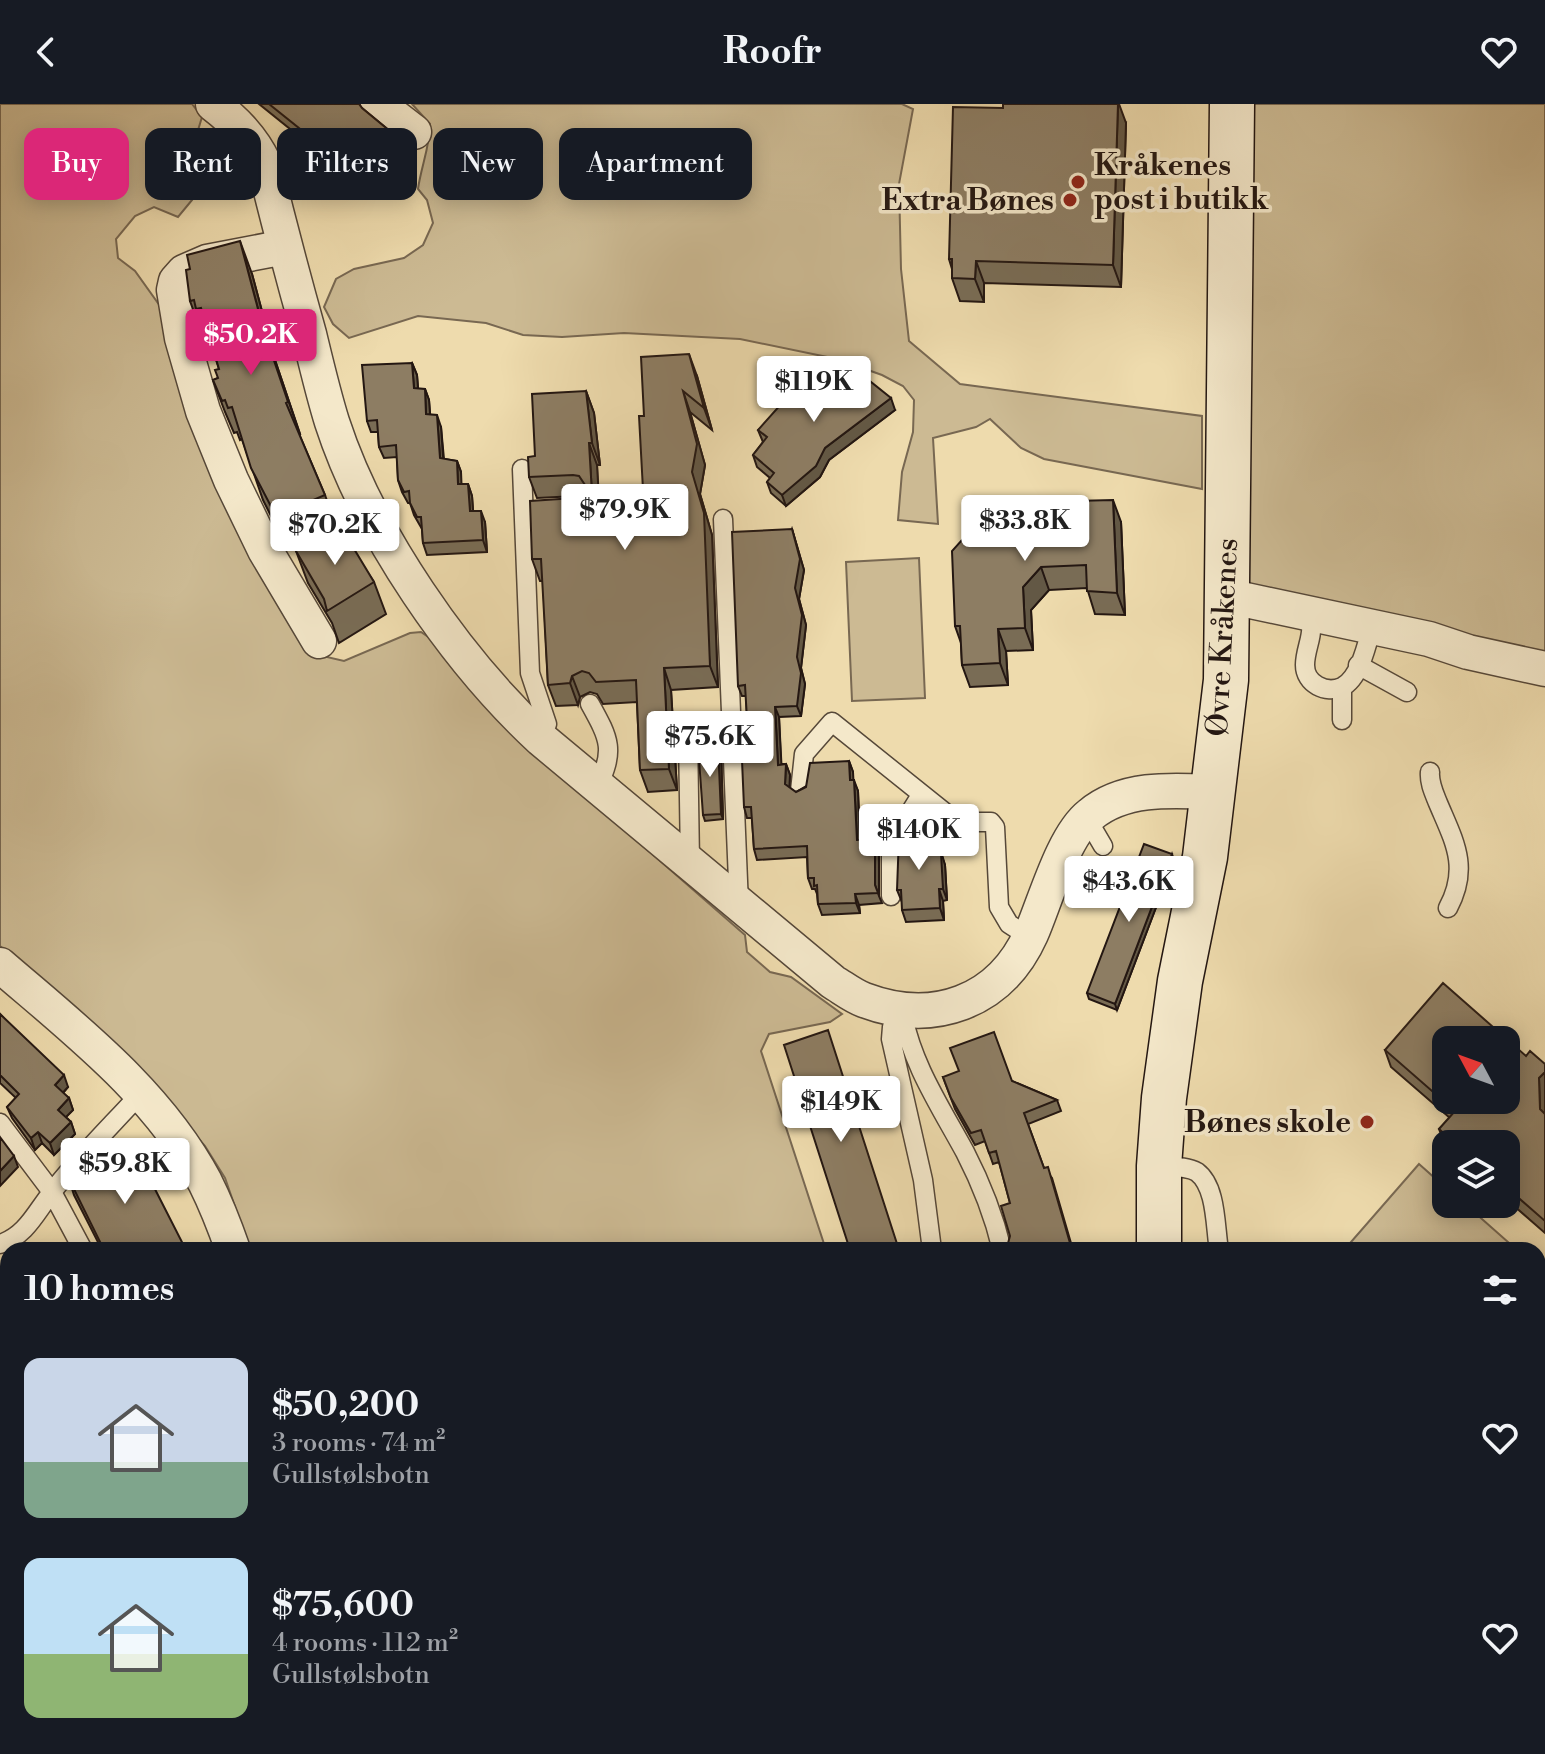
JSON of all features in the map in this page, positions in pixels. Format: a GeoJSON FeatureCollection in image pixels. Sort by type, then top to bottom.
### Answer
{"type":"FeatureCollection","features":[{"type":"Feature","properties":{"kind":"main road","name":"Øvre Kråkenes"},"geometry":{"type":"LineString","coordinates":[[1159,1242],[1159,1166],[1171,1041],[1205,857],[1226,680],[1232,104]]}},
{"type":"Feature","properties":{"kind":"street"},"geometry":{"type":"LineString","coordinates":[[213,104],[254,144],[264,163],[332,423],[354,475],[412,583],[470,664],[514,715],[597,788],[833,982],[862,999],[902,1011],[945,1009],[968,1000],[991,986],[1012,967],[1029,937],[1069,842],[1095,831],[1105,803],[1158,791],[1212,792]]}},
{"type":"Feature","properties":{"kind":"street"},"geometry":{"type":"LineString","coordinates":[[378,104],[409,128]]}},
{"type":"Feature","properties":{"kind":"street"},"geometry":{"type":"LineString","coordinates":[[285,247],[207,262],[184,272],[176,281],[174,290],[182,338],[203,411],[265,550],[319,641]]}},
{"type":"Feature","properties":{"kind":"street"},"geometry":{"type":"LineString","coordinates":[[1227,596],[1429,639],[1468,652],[1545,669]]}},
{"type":"Feature","properties":{"kind":"street"},"geometry":{"type":"LineString","coordinates":[[0,965],[141,1093],[205,1182],[230,1242]]}},
{"type":"Feature","properties":{"kind":"lane"},"geometry":{"type":"LineString","coordinates":[[522,469],[530,511],[530,673],[547,724],[541,739]]}},
{"type":"Feature","properties":{"kind":"lane"},"geometry":{"type":"LineString","coordinates":[[723,519],[739,905]]}},
{"type":"Feature","properties":{"kind":"lane"},"geometry":{"type":"LineString","coordinates":[[1305,611],[1311,619],[1312,634],[1305,665],[1307,675],[1314,684],[1324,689],[1342,687],[1351,679],[1372,626]]}},
{"type":"Feature","properties":{"kind":"lane"},"geometry":{"type":"LineString","coordinates":[[1358,665],[1407,692]]}},
{"type":"Feature","properties":{"kind":"lane"},"geometry":{"type":"LineString","coordinates":[[1342,687],[1342,720]]}},
{"type":"Feature","properties":{"kind":"lane"},"geometry":{"type":"LineString","coordinates":[[590,704],[606,733],[609,763],[597,788]]}},
{"type":"Feature","properties":{"kind":"lane"},"geometry":{"type":"LineString","coordinates":[[800,791],[804,754],[832,722],[953,819],[991,822],[995,827],[999,907],[1009,924],[1029,937]]}},
{"type":"Feature","properties":{"kind":"lane"},"geometry":{"type":"LineString","coordinates":[[688,735],[690,862]]}},
{"type":"Feature","properties":{"kind":"lane"},"geometry":{"type":"LineString","coordinates":[[1430,772],[1433,789],[1459,857],[1456,887],[1448,908]]}},
{"type":"Feature","properties":{"kind":"lane"},"geometry":{"type":"LineString","coordinates":[[891,896],[891,843],[921,795]]}},
{"type":"Feature","properties":{"kind":"lane"},"geometry":{"type":"LineString","coordinates":[[902,1011],[892,1027],[891,1039],[923,1180],[931,1242]]}},
{"type":"Feature","properties":{"kind":"lane"},"geometry":{"type":"LineString","coordinates":[[902,1011],[918,1065],[987,1199],[1000,1242]]}},
{"type":"Feature","properties":{"kind":"lane"},"geometry":{"type":"LineString","coordinates":[[4,1242],[20,1234],[34,1219],[52,1192],[141,1093]]}},
{"type":"Feature","properties":{"kind":"lane"},"geometry":{"type":"LineString","coordinates":[[0,1123],[52,1192],[79,1242]]}},
{"type":"Feature","properties":{"kind":"lane"},"geometry":{"type":"LineString","coordinates":[[1159,1166],[1195,1171],[1205,1181],[1211,1197],[1218,1242]]}},
{"type":"Feature","properties":{"kind":"shaded area"},"geometry":{"type":"Polygon","coordinates":[[[0,104],[192,104],[202,117],[199,128],[145,128],[145,200],[192,200],[178,217],[154,207],[135,216],[116,239],[118,258],[135,271],[160,306],[318,655],[344,661],[410,633],[421,632],[437,643],[541,757],[745,935],[747,952],[770,972],[791,977],[842,1014],[830,1022],[769,1034],[761,1051],[823,1242],[247,1242],[225,1178],[205,1146],[133,1063],[0,946],[0,104]]]}},
{"type":"Feature","properties":{"kind":"shaded area"},"geometry":{"type":"Polygon","coordinates":[[[412,104],[902,104],[913,109],[899,184],[901,269],[909,341],[960,384],[1202,416],[1202,489],[1044,459],[1021,448],[990,419],[976,427],[933,438],[938,524],[898,520],[902,472],[913,432],[914,400],[903,386],[837,359],[740,339],[624,333],[562,337],[523,335],[486,323],[418,316],[349,338],[333,324],[324,307],[336,279],[354,269],[404,258],[423,245],[433,223],[427,200],[418,189],[430,124],[412,104]]]}},
{"type":"Feature","properties":{"kind":"shaded area"},"geometry":{"type":"Polygon","coordinates":[[[1230,104],[1545,104],[1545,655],[1247,586],[1230,104]]]}},
{"type":"Feature","properties":{"kind":"shaded area"},"geometry":{"type":"Polygon","coordinates":[[[919,558],[925,698],[852,701],[846,562],[919,558]]]}},
{"type":"Feature","properties":{"kind":"shaded area"},"geometry":{"type":"Polygon","coordinates":[[[1419,1164],[1432,1176],[1432,1218],[1481,1218],[1508,1242],[1351,1242],[1419,1164]]]}},
{"type":"Feature","properties":{"kind":"building"},"geometry":{"type":"Polygon","coordinates":[[[269,104],[359,104],[386,128],[299,128],[269,104]]]}},
{"type":"Feature","properties":{"kind":"building"},"geometry":{"type":"Polygon","coordinates":[[[1003,104],[1118,104],[1113,265],[976,261],[975,279],[952,278],[952,259],[949,259],[953,107],[1003,108],[1003,104]]]}},
{"type":"Feature","properties":{"kind":"building"},"geometry":{"type":"Polygon","coordinates":[[[240,241],[286,403],[325,495],[276,516],[251,468],[232,407],[228,408],[225,400],[222,401],[213,380],[218,378],[215,370],[219,369],[201,308],[196,309],[194,300],[190,301],[187,255],[240,241]]]}},
{"type":"Feature","properties":{"kind":"building"},"geometry":{"type":"Polygon","coordinates":[[[689,354],[704,408],[683,391],[697,444],[692,472],[704,513],[710,666],[664,668],[669,769],[640,770],[636,680],[596,682],[589,673],[582,671],[572,676],[570,683],[548,685],[541,559],[532,559],[530,501],[575,498],[583,493],[585,485],[579,476],[573,475],[529,477],[528,457],[535,456],[532,394],[586,391],[592,443],[589,443],[593,511],[644,508],[639,416],[644,416],[641,357],[689,354]]]}},
{"type":"Feature","properties":{"kind":"building"},"geometry":{"type":"Polygon","coordinates":[[[412,363],[414,388],[425,389],[426,414],[437,415],[440,458],[457,461],[458,484],[468,484],[470,511],[481,511],[483,540],[423,543],[421,517],[417,517],[410,503],[409,491],[404,492],[398,480],[396,445],[379,447],[377,420],[367,421],[362,365],[412,363]]]}},
{"type":"Feature","properties":{"kind":"building"},"geometry":{"type":"Polygon","coordinates":[[[831,366],[853,384],[861,374],[891,398],[825,448],[816,466],[782,495],[767,482],[774,473],[753,455],[767,437],[758,430],[807,375],[817,383],[831,366]]]}},
{"type":"Feature","properties":{"kind":"building"},"geometry":{"type":"Polygon","coordinates":[[[1073,496],[1074,501],[1113,500],[1117,593],[1087,591],[1086,565],[1041,567],[1023,587],[1025,628],[998,629],[1000,663],[962,665],[960,626],[955,626],[952,551],[998,500],[1073,496]]]}},
{"type":"Feature","properties":{"kind":"building"},"geometry":{"type":"Polygon","coordinates":[[[339,524],[374,582],[327,611],[324,599],[296,551],[339,524]]]}},
{"type":"Feature","properties":{"kind":"building"},"geometry":{"type":"Polygon","coordinates":[[[792,529],[800,559],[795,588],[802,615],[797,657],[801,673],[797,706],[775,707],[778,765],[786,764],[785,784],[796,792],[806,787],[810,763],[849,761],[850,780],[854,780],[857,840],[875,839],[875,885],[878,893],[855,894],[856,903],[818,904],[817,885],[814,886],[814,878],[808,878],[807,846],[754,849],[751,807],[744,807],[741,737],[748,737],[745,685],[738,686],[732,532],[792,529]]]}},
{"type":"Feature","properties":{"kind":"building"},"geometry":{"type":"Polygon","coordinates":[[[718,744],[721,814],[703,815],[698,745],[718,744]]]}},
{"type":"Feature","properties":{"kind":"building"},"geometry":{"type":"Polygon","coordinates":[[[936,834],[937,854],[941,853],[943,889],[939,889],[940,908],[902,910],[901,890],[897,890],[899,836],[936,834]]]}},
{"type":"Feature","properties":{"kind":"building"},"geometry":{"type":"Polygon","coordinates":[[[1144,844],[1172,854],[1115,1004],[1087,993],[1144,844]]]}},
{"type":"Feature","properties":{"kind":"building"},"geometry":{"type":"Polygon","coordinates":[[[1443,983],[1492,1026],[1432,1026],[1432,1091],[1385,1050],[1443,983]]]}},
{"type":"Feature","properties":{"kind":"building"},"geometry":{"type":"Polygon","coordinates":[[[0,1014],[64,1075],[55,1085],[69,1098],[58,1110],[71,1122],[50,1143],[38,1132],[31,1138],[7,1107],[19,1094],[0,1075],[0,1014]]]}},
{"type":"Feature","properties":{"kind":"building"},"geometry":{"type":"Polygon","coordinates":[[[828,1030],[896,1242],[847,1242],[784,1045],[828,1030]]]}},
{"type":"Feature","properties":{"kind":"building"},"geometry":{"type":"Polygon","coordinates":[[[994,1032],[1012,1081],[1057,1100],[1024,1113],[1044,1168],[1048,1167],[1070,1242],[1008,1242],[1010,1236],[1001,1206],[1010,1203],[996,1151],[989,1153],[981,1130],[971,1133],[943,1077],[959,1071],[950,1048],[994,1032]]]}},
{"type":"Feature","properties":{"kind":"building"},"geometry":{"type":"Polygon","coordinates":[[[1520,1051],[1526,1056],[1530,1051],[1545,1064],[1545,1072],[1539,1078],[1540,1109],[1545,1114],[1545,1221],[1520,1199],[1520,1130],[1439,1129],[1452,1114],[1520,1114],[1520,1051]]]}},
{"type":"Feature","properties":{"kind":"building"},"geometry":{"type":"Polygon","coordinates":[[[0,1137],[14,1156],[0,1171],[0,1137]]]}},
{"type":"Feature","properties":{"kind":"building"},"geometry":{"type":"Polygon","coordinates":[[[133,1146],[182,1242],[100,1242],[69,1179],[133,1146]]]}},
{"type":"Feature","properties":{"kind":"place","name":"Kråkenes post i butikk"},"geometry":{"type":"Point","coordinates":[1078,182]}},
{"type":"Feature","properties":{"kind":"place","name":"Extra Bønes"},"geometry":{"type":"Point","coordinates":[1070,200]}},
{"type":"Feature","properties":{"kind":"place","name":"Bønes skole"},"geometry":{"type":"Point","coordinates":[1367,1122]}}]}
